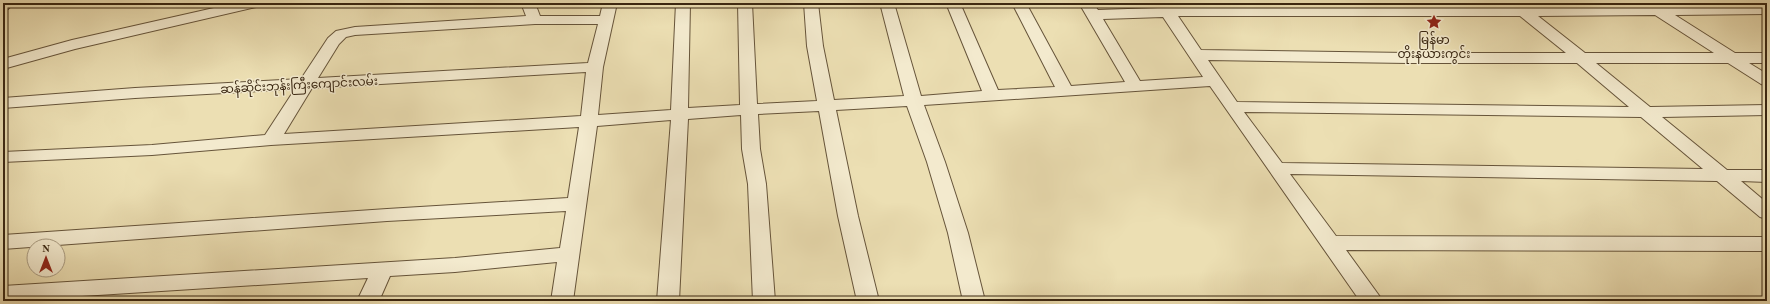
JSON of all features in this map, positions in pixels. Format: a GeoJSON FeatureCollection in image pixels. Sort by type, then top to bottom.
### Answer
{"type":"FeatureCollection","features":[{"type":"Feature","properties":{"kind":"street"},"geometry":{"type":"LineString","coordinates":[[3,6],[7,3]]}},
{"type":"Feature","properties":{"kind":"street"},"geometry":{"type":"LineString","coordinates":[[3,64],[72,45],[255,3]]}},
{"type":"Feature","properties":{"kind":"street"},"geometry":{"type":"LineString","coordinates":[[528,3],[535,20]]}},
{"type":"Feature","properties":{"kind":"street"},"geometry":{"type":"LineString","coordinates":[[562,301],[589,121],[595,67],[610,3]]}},
{"type":"Feature","properties":{"kind":"street"},"geometry":{"type":"LineString","coordinates":[[668,301],[680,115],[683,3]]}},
{"type":"Feature","properties":{"kind":"street"},"geometry":{"type":"LineString","coordinates":[[745,3],[746,58],[751,149],[757,184],[764,301]]}},
{"type":"Feature","properties":{"kind":"street"},"geometry":{"type":"LineString","coordinates":[[811,3],[814,46],[848,216],[868,301]]}},
{"type":"Feature","properties":{"kind":"street"},"geometry":{"type":"LineString","coordinates":[[887,3],[914,101],[941,176],[958,234],[974,301]]}},
{"type":"Feature","properties":{"kind":"street"},"geometry":{"type":"LineString","coordinates":[[953,3],[992,96]]}},
{"type":"Feature","properties":{"kind":"street"},"geometry":{"type":"LineString","coordinates":[[1019,3],[1066,91]]}},
{"type":"Feature","properties":{"kind":"street"},"geometry":{"type":"LineString","coordinates":[[1647,3],[1767,81]]}},
{"type":"Feature","properties":{"kind":"street"},"geometry":{"type":"LineString","coordinates":[[1135,86],[1089,9],[1164,7],[1376,13],[1518,7],[1660,12],[1767,10]]}},
{"type":"Feature","properties":{"kind":"street"},"geometry":{"type":"LineString","coordinates":[[1164,7],[1232,108],[1372,301]]}},
{"type":"Feature","properties":{"kind":"street"},"geometry":{"type":"LineString","coordinates":[[1518,7],[1767,213]]}},
{"type":"Feature","properties":{"kind":"street"},"geometry":{"type":"LineString","coordinates":[[270,140],[333,41],[341,34],[355,31],[535,20],[605,20]]}},
{"type":"Feature","properties":{"kind":"street"},"geometry":{"type":"LineString","coordinates":[[1196,55],[1767,58]]}},
{"type":"Feature","properties":{"kind":"street","name":"ဆန်ဆိုင်းဘုန်းကြီးကျောင်းလမ်း"},"geometry":{"type":"LineString","coordinates":[[3,102],[595,67]]}},
{"type":"Feature","properties":{"kind":"street"},"geometry":{"type":"LineString","coordinates":[[3,157],[152,150],[270,140],[589,121],[750,109],[914,101],[1213,81]]}},
{"type":"Feature","properties":{"kind":"street"},"geometry":{"type":"LineString","coordinates":[[1232,108],[1645,112],[1767,110]]}},
{"type":"Feature","properties":{"kind":"street"},"geometry":{"type":"LineString","coordinates":[[1275,168],[1767,176]]}},
{"type":"Feature","properties":{"kind":"street"},"geometry":{"type":"LineString","coordinates":[[3,242],[387,215],[577,204]]}},
{"type":"Feature","properties":{"kind":"street"},"geometry":{"type":"LineString","coordinates":[[1329,243],[1767,244]]}},
{"type":"Feature","properties":{"kind":"street"},"geometry":{"type":"LineString","coordinates":[[3,294],[455,265],[569,254]]}},
{"type":"Feature","properties":{"kind":"street"},"geometry":{"type":"LineString","coordinates":[[368,301],[383,269]]}},
{"type":"Feature","properties":{"kind":"place","name":"မြန်မာ တိုးနယားကွင်း"},"geometry":{"type":"Point","coordinates":[1434,22]}}]}
